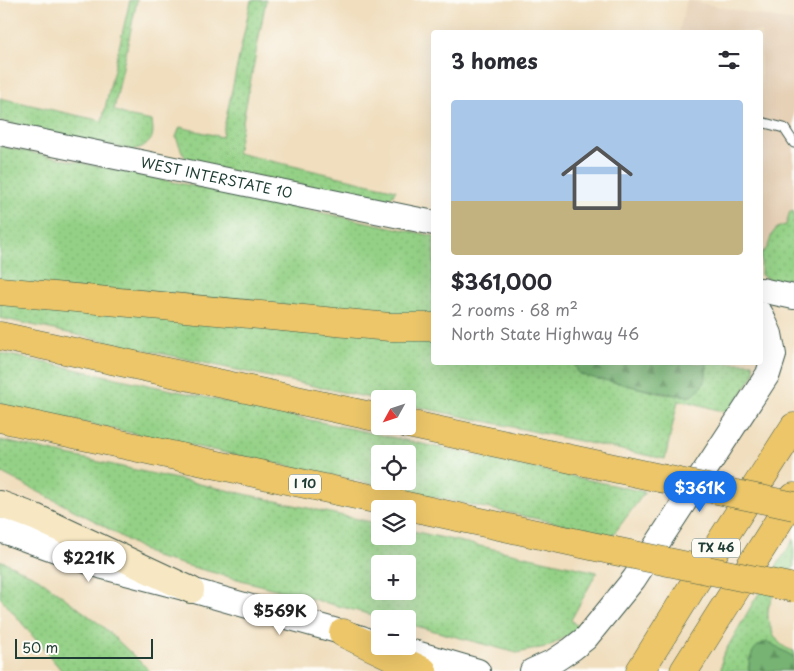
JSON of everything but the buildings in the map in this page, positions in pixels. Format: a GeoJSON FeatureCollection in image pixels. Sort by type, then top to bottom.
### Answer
{"type":"FeatureCollection","features":[{"type":"Feature","properties":{"kind":"main road"},"geometry":{"type":"LineString","coordinates":[[0,291],[390,327],[431,327]]}},
{"type":"Feature","properties":{"kind":"main road"},"geometry":{"type":"LineString","coordinates":[[0,336],[371,416]]}},
{"type":"Feature","properties":{"kind":"main road","name":"I 10"},"geometry":{"type":"LineString","coordinates":[[0,418],[794,588]]}},
{"type":"Feature","properties":{"kind":"main road"},"geometry":{"type":"LineString","coordinates":[[416,426],[794,506]]}},
{"type":"Feature","properties":{"kind":"main road","name":"TX 46"},"geometry":{"type":"LineString","coordinates":[[640,671],[794,427]]}},
{"type":"Feature","properties":{"kind":"main road","name":"TX 46"},"geometry":{"type":"LineString","coordinates":[[684,671],[794,497]]}},
{"type":"Feature","properties":{"kind":"main road"},"geometry":{"type":"LineString","coordinates":[[0,504],[35,517],[191,590]]}},
{"type":"Feature","properties":{"kind":"main road"},"geometry":{"type":"LineString","coordinates":[[343,633],[422,671]]}},
{"type":"Feature","properties":{"kind":"main road"},"geometry":{"type":"LineString","coordinates":[[702,643],[705,671]]}},
{"type":"Feature","properties":{"kind":"street","name":"WEST INTERSTATE 10"},"geometry":{"type":"LineString","coordinates":[[0,133],[431,222]]}},
{"type":"Feature","properties":{"kind":"street"},"geometry":{"type":"LineString","coordinates":[[763,290],[794,297]]}},
{"type":"Feature","properties":{"kind":"street"},"geometry":{"type":"LineString","coordinates":[[532,671],[554,661],[572,650],[586,638],[634,579],[768,374],[774,355],[770,334],[763,318]]}},
{"type":"Feature","properties":{"kind":"street"},"geometry":{"type":"LineString","coordinates":[[0,530],[103,568],[191,590],[371,641]]}},
{"type":"Feature","properties":{"kind":"street"},"geometry":{"type":"LineString","coordinates":[[416,653],[478,671]]}},
{"type":"Feature","properties":{"kind":"lane"},"geometry":{"type":"LineString","coordinates":[[763,123],[784,128],[794,143]]}},
{"type":"Feature","properties":{"kind":"shaded area"},"geometry":{"type":"Polygon","coordinates":[[[687,0],[794,22],[794,211],[790,211],[786,225],[769,239],[764,253],[763,30],[680,30],[687,0]]]}},
{"type":"Feature","properties":{"kind":"green space"},"geometry":{"type":"Polygon","coordinates":[[[130,0],[137,0],[114,110],[131,117],[152,121],[153,132],[148,143],[133,150],[0,121],[0,98],[102,121],[130,0]]]}},
{"type":"Feature","properties":{"kind":"green space"},"geometry":{"type":"Polygon","coordinates":[[[251,0],[266,0],[237,153],[396,190],[388,200],[377,200],[190,163],[183,154],[176,137],[180,127],[222,137],[251,0]]]}},
{"type":"Feature","properties":{"kind":"green space"},"geometry":{"type":"Polygon","coordinates":[[[0,146],[431,235],[431,317],[0,284],[0,146]]]}},
{"type":"Feature","properties":{"kind":"green space"},"geometry":{"type":"Polygon","coordinates":[[[790,211],[794,211],[794,285],[770,281],[763,276],[763,252],[775,230],[786,225],[790,211]]]}},
{"type":"Feature","properties":{"kind":"green space"},"geometry":{"type":"Polygon","coordinates":[[[0,301],[431,338],[431,365],[575,365],[575,367],[610,381],[662,394],[692,396],[706,375],[707,365],[753,365],[755,373],[728,413],[690,402],[678,401],[665,459],[416,407],[416,390],[371,390],[371,398],[0,318],[0,301]]]}},
{"type":"Feature","properties":{"kind":"green space"},"geometry":{"type":"Polygon","coordinates":[[[0,353],[371,433],[371,435],[381,435],[645,492],[613,535],[401,490],[416,490],[416,445],[371,445],[371,484],[0,405],[0,353]]]}},
{"type":"Feature","properties":{"kind":"green space"},"geometry":{"type":"Polygon","coordinates":[[[576,365],[707,365],[704,382],[700,389],[692,396],[655,391],[588,377],[578,373],[576,365]]]}},
{"type":"Feature","properties":{"kind":"green space"},"geometry":{"type":"Polygon","coordinates":[[[0,440],[371,522],[371,545],[416,545],[416,532],[597,572],[571,620],[579,628],[550,646],[517,653],[416,626],[416,610],[371,610],[371,615],[155,557],[97,522],[0,472],[0,440]]]}},
{"type":"Feature","properties":{"kind":"green space"},"geometry":{"type":"Polygon","coordinates":[[[794,539],[794,566],[774,595],[768,608],[768,615],[776,638],[781,644],[794,651],[794,657],[767,642],[749,659],[749,671],[721,671],[722,657],[754,601],[794,539]]]}},
{"type":"Feature","properties":{"kind":"green space"},"geometry":{"type":"Polygon","coordinates":[[[0,560],[38,578],[101,625],[150,671],[62,671],[0,597],[0,560]]]}},
{"type":"Feature","properties":{"kind":"green space"},"geometry":{"type":"Polygon","coordinates":[[[767,642],[794,657],[794,671],[749,671],[752,653],[758,646],[767,642]]]}}]}
